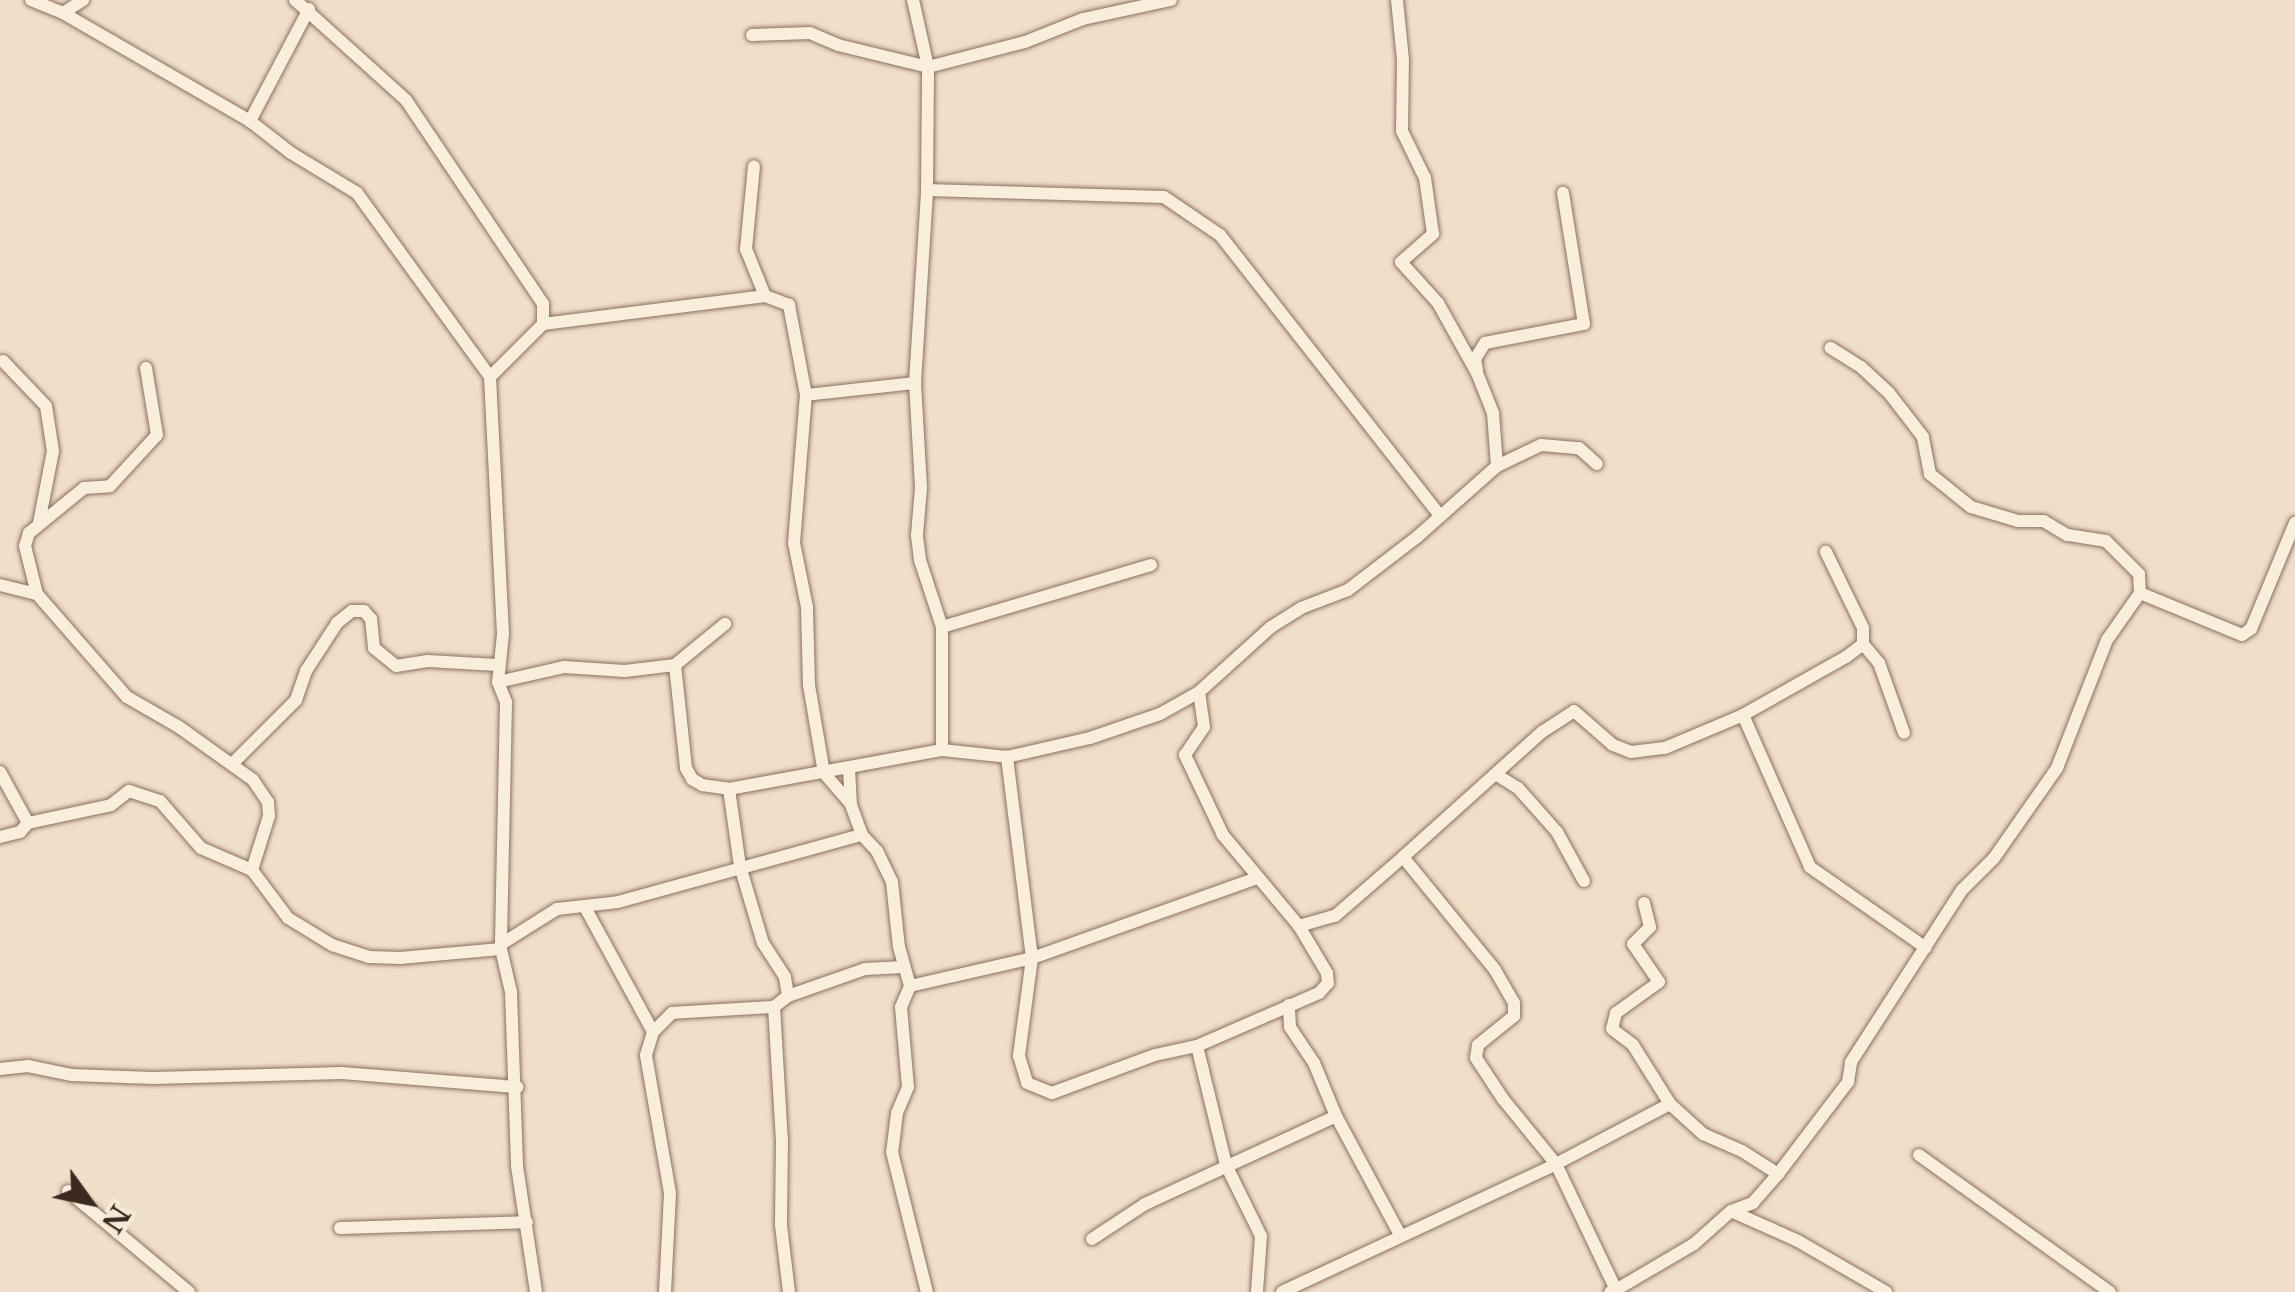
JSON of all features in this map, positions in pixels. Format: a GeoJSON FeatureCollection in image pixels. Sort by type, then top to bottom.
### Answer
{"type":"FeatureCollection","features":[{"type":"Feature","properties":{"kind":"street"},"geometry":{"type":"LineString","coordinates":[[31,0],[63,13],[250,121],[291,153],[357,193],[490,377],[503,634],[496,665],[506,702],[502,946],[511,992],[517,1166],[536,1292]]}},
{"type":"Feature","properties":{"kind":"street"},"geometry":{"type":"LineString","coordinates":[[63,13],[82,0]]}},
{"type":"Feature","properties":{"kind":"street"},"geometry":{"type":"LineString","coordinates":[[295,0],[310,9],[357,60],[406,100],[543,304],[543,324]]}},
{"type":"Feature","properties":{"kind":"street"},"geometry":{"type":"LineString","coordinates":[[913,0],[928,67],[926,190],[914,383],[921,487],[917,535],[920,560],[942,627],[942,750]]}},
{"type":"Feature","properties":{"kind":"street"},"geometry":{"type":"LineString","coordinates":[[752,35],[810,33],[838,45],[928,67],[1025,42],[1083,20],[1171,0]]}},
{"type":"Feature","properties":{"kind":"street"},"geometry":{"type":"LineString","coordinates":[[1397,0],[1403,60],[1402,131],[1425,178],[1433,234],[1401,262],[1438,304],[1477,373],[1493,414],[1497,466]]}},
{"type":"Feature","properties":{"kind":"street"},"geometry":{"type":"LineString","coordinates":[[250,121],[310,9]]}},
{"type":"Feature","properties":{"kind":"street"},"geometry":{"type":"LineString","coordinates":[[754,166],[746,250],[765,296]]}},
{"type":"Feature","properties":{"kind":"street"},"geometry":{"type":"LineString","coordinates":[[926,190],[1164,198],[1220,235],[1440,514]]}},
{"type":"Feature","properties":{"kind":"street"},"geometry":{"type":"LineString","coordinates":[[1477,373],[1475,359],[1485,343],[1584,324],[1563,193]]}},
{"type":"Feature","properties":{"kind":"street"},"geometry":{"type":"LineString","coordinates":[[490,377],[543,324],[765,296],[790,305],[806,395],[794,543],[807,607],[809,686],[824,772],[851,804]]}},
{"type":"Feature","properties":{"kind":"street"},"geometry":{"type":"LineString","coordinates":[[1402,857],[1495,970],[1514,1003],[1514,1016],[1478,1045],[1476,1058],[1503,1099],[1556,1164],[1613,1291],[1694,1244],[1731,1211],[1753,1202],[1848,1082],[1852,1062],[1962,890],[1994,858],[2057,768],[2107,640],[2140,593],[2140,574],[2106,541],[2067,535],[2044,521],[2018,522],[1970,508],[1930,474],[1923,437],[1890,393],[1830,348]]}},
{"type":"Feature","properties":{"kind":"street"},"geometry":{"type":"LineString","coordinates":[[3,361],[46,406],[53,452],[39,522],[25,546],[37,594],[127,697],[253,780],[268,802],[269,816],[252,870]]}},
{"type":"Feature","properties":{"kind":"street"},"geometry":{"type":"LineString","coordinates":[[39,522],[84,488],[110,486],[157,434],[146,368]]}},
{"type":"Feature","properties":{"kind":"street"},"geometry":{"type":"LineString","coordinates":[[806,395],[914,383]]}},
{"type":"Feature","properties":{"kind":"street"},"geometry":{"type":"LineString","coordinates":[[674,665],[686,768],[702,786],[729,789],[942,750],[1007,757],[1090,738],[1160,714],[1200,692],[1271,626],[1301,608],[1348,590],[1418,538],[1497,466],[1542,445],[1579,448],[1597,464]]}},
{"type":"Feature","properties":{"kind":"street"},"geometry":{"type":"LineString","coordinates":[[2140,593],[2242,634],[2251,629],[2295,522]]}},
{"type":"Feature","properties":{"kind":"street"},"geometry":{"type":"LineString","coordinates":[[1826,552],[1864,628],[1863,644],[1879,663],[1904,733]]}},
{"type":"Feature","properties":{"kind":"street"},"geometry":{"type":"LineString","coordinates":[[942,627],[1152,564]]}},
{"type":"Feature","properties":{"kind":"street"},"geometry":{"type":"LineString","coordinates":[[0,585],[37,594]]}},
{"type":"Feature","properties":{"kind":"street"},"geometry":{"type":"LineString","coordinates":[[232,764],[296,700],[306,670],[337,623],[352,611],[364,611],[372,618],[374,648],[396,666],[428,661],[496,665]]}},
{"type":"Feature","properties":{"kind":"street"},"geometry":{"type":"LineString","coordinates":[[498,682],[564,668],[625,671],[674,665],[725,624]]}},
{"type":"Feature","properties":{"kind":"street"},"geometry":{"type":"LineString","coordinates":[[1299,926],[1335,916],[1574,710],[1614,744],[1631,752],[1666,748],[1743,715],[1863,644]]}},
{"type":"Feature","properties":{"kind":"street"},"geometry":{"type":"LineString","coordinates":[[1007,757],[1032,958],[1019,1056],[1027,1084],[1052,1094],[1156,1055],[1197,1046],[1319,992],[1328,983],[1328,972],[1299,926],[1223,834],[1185,754],[1204,726],[1200,692]]}},
{"type":"Feature","properties":{"kind":"street"},"geometry":{"type":"LineString","coordinates":[[1743,715],[1810,868],[1926,948]]}},
{"type":"Feature","properties":{"kind":"street"},"geometry":{"type":"LineString","coordinates":[[849,768],[851,804],[862,835],[877,851],[892,882],[910,986],[901,1007],[908,1087],[896,1113],[892,1152],[928,1292]]}},
{"type":"Feature","properties":{"kind":"street"},"geometry":{"type":"LineString","coordinates":[[0,772],[28,823]]}},
{"type":"Feature","properties":{"kind":"street"},"geometry":{"type":"LineString","coordinates":[[1497,774],[1518,788],[1557,832],[1584,881]]}},
{"type":"Feature","properties":{"kind":"street"},"geometry":{"type":"LineString","coordinates":[[729,789],[740,866],[763,943],[785,977],[788,996]]}},
{"type":"Feature","properties":{"kind":"street"},"geometry":{"type":"LineString","coordinates":[[0,837],[20,832],[28,823],[111,806],[129,791],[142,792],[160,801],[201,848],[252,870],[288,918],[332,945],[370,957],[400,958],[502,946],[557,910],[586,909],[862,835]]}},
{"type":"Feature","properties":{"kind":"street"},"geometry":{"type":"LineString","coordinates":[[910,986],[1032,958],[1257,878]]}},
{"type":"Feature","properties":{"kind":"street"},"geometry":{"type":"LineString","coordinates":[[1644,903],[1650,927],[1633,944],[1659,982],[1611,1021],[1612,1028],[1633,1045],[1670,1104],[1703,1134],[1742,1151],[1778,1174]]}},
{"type":"Feature","properties":{"kind":"street"},"geometry":{"type":"LineString","coordinates":[[586,909],[653,1032]]}},
{"type":"Feature","properties":{"kind":"street"},"geometry":{"type":"LineString","coordinates":[[665,1292],[670,1192],[646,1055],[653,1032],[672,1012],[774,1007],[788,996],[865,969],[904,967]]}},
{"type":"Feature","properties":{"kind":"street"},"geometry":{"type":"LineString","coordinates":[[1289,1005],[1290,1026],[1314,1063],[1336,1116],[1400,1235]]}},
{"type":"Feature","properties":{"kind":"street"},"geometry":{"type":"LineString","coordinates":[[774,1007],[782,1140],[781,1225],[789,1292]]}},
{"type":"Feature","properties":{"kind":"street"},"geometry":{"type":"LineString","coordinates":[[1197,1046],[1226,1165],[1261,1236],[1257,1292]]}},
{"type":"Feature","properties":{"kind":"street"},"geometry":{"type":"LineString","coordinates":[[0,1069],[28,1066],[72,1076],[153,1078],[342,1073],[516,1087]]}},
{"type":"Feature","properties":{"kind":"street"},"geometry":{"type":"LineString","coordinates":[[1282,1292],[1556,1164],[1670,1104]]}},
{"type":"Feature","properties":{"kind":"street"},"geometry":{"type":"LineString","coordinates":[[1092,1239],[1145,1204],[1336,1116]]}},
{"type":"Feature","properties":{"kind":"street"},"geometry":{"type":"LineString","coordinates":[[1919,1155],[2110,1292]]}},
{"type":"Feature","properties":{"kind":"street"},"geometry":{"type":"LineString","coordinates":[[68,1192],[189,1292]]}},
{"type":"Feature","properties":{"kind":"street"},"geometry":{"type":"LineString","coordinates":[[1731,1211],[1798,1241],[1886,1292]]}},
{"type":"Feature","properties":{"kind":"street"},"geometry":{"type":"LineString","coordinates":[[340,1228],[527,1222]]}}]}
